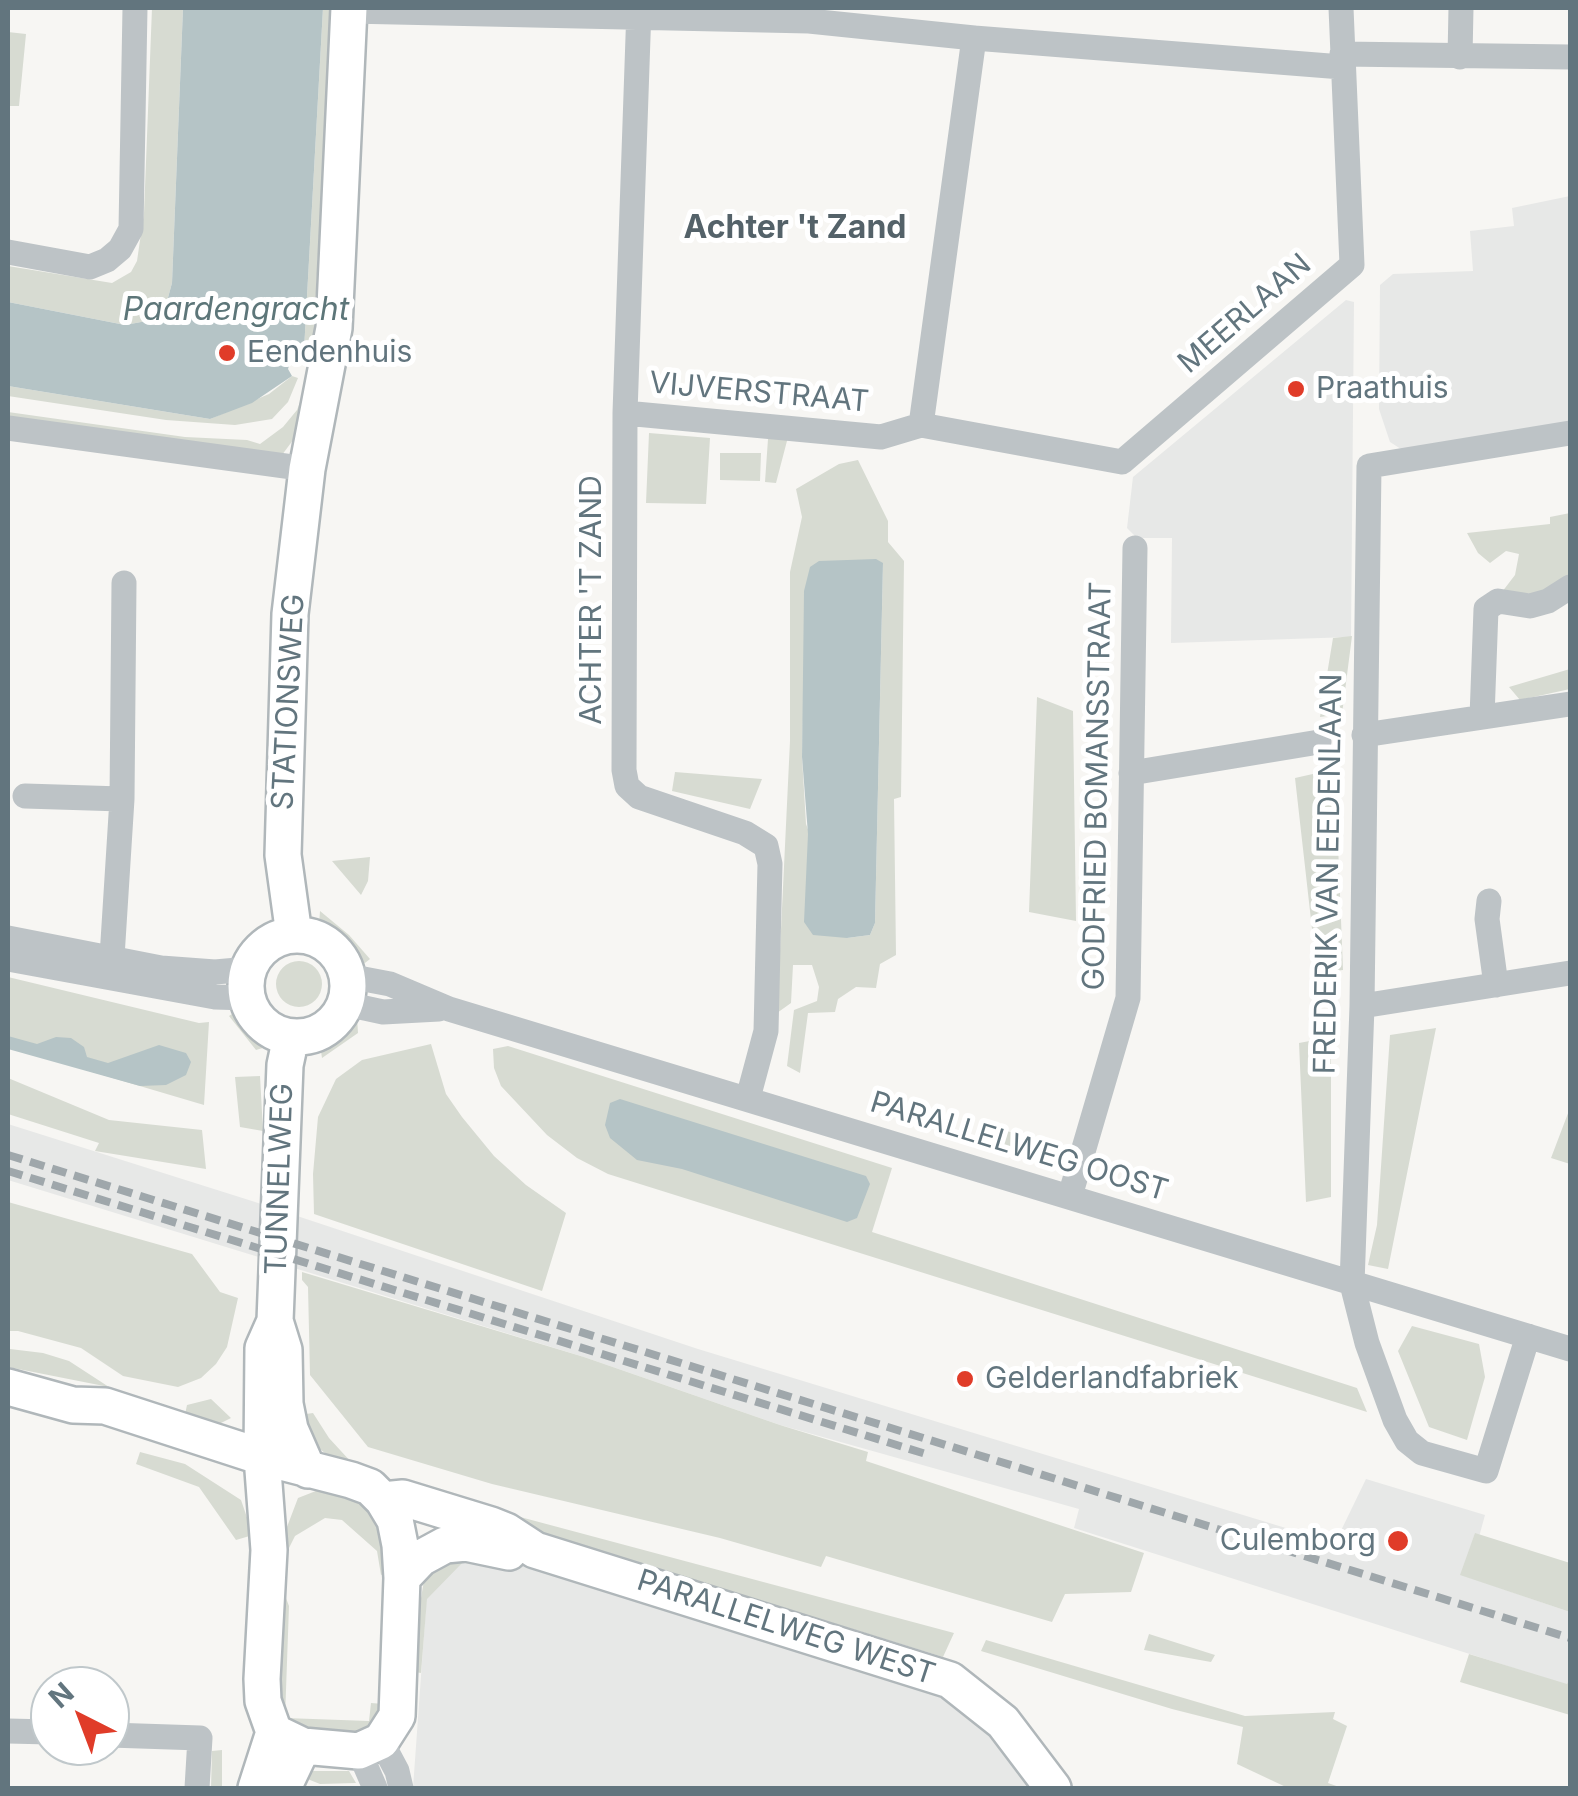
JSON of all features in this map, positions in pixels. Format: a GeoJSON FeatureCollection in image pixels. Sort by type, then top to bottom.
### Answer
{"type":"FeatureCollection","features":[{"type":"Feature","properties":{"kind":"street"},"geometry":{"type":"LineString","coordinates":[[8,252],[90,267],[107,260],[132,230],[136,8]]}},
{"type":"Feature","properties":{"kind":"street","name":"MEERLAAN"},"geometry":{"type":"LineString","coordinates":[[1122,462],[1352,265],[1341,8]]}},
{"type":"Feature","properties":{"kind":"street"},"geometry":{"type":"LineString","coordinates":[[1460,8],[1460,56]]}},
{"type":"Feature","properties":{"kind":"street"},"geometry":{"type":"LineString","coordinates":[[349,9],[639,12],[1342,61],[1460,56],[1570,58]]}},
{"type":"Feature","properties":{"kind":"street","name":"STATIONSWEG"},"geometry":{"type":"LineString","coordinates":[[294,934],[283,855],[290,614],[308,468],[334,328],[349,9]]}},
{"type":"Feature","properties":{"kind":"street","name":"ACHTER 'T ZAND"},"geometry":{"type":"LineString","coordinates":[[639,12],[626,413],[627,786],[639,797],[745,833],[766,846],[770,864],[766,1031],[748,1098]]}},
{"type":"Feature","properties":{"kind":"street"},"geometry":{"type":"LineString","coordinates":[[921,425],[974,38]]}},
{"type":"Feature","properties":{"kind":"street","name":"VIJVERSTRAAT"},"geometry":{"type":"LineString","coordinates":[[626,413],[882,436],[921,425],[1122,462]]}},
{"type":"Feature","properties":{"kind":"street"},"geometry":{"type":"LineString","coordinates":[[8,428],[308,468]]}},
{"type":"Feature","properties":{"kind":"street","name":"FREDERIK VAN EEDENLAAN"},"geometry":{"type":"LineString","coordinates":[[1528,1336],[1486,1471],[1422,1453],[1406,1441],[1395,1420],[1367,1343],[1352,1284],[1362,1006],[1369,466],[1570,433]]}},
{"type":"Feature","properties":{"kind":"street","name":"GODFRIED BOMANSSTRAAT"},"geometry":{"type":"LineString","coordinates":[[1070,1196],[1128,998],[1136,548]]}},
{"type":"Feature","properties":{"kind":"street"},"geometry":{"type":"LineString","coordinates":[[112,958],[122,798],[124,583]]}},
{"type":"Feature","properties":{"kind":"street"},"geometry":{"type":"LineString","coordinates":[[1482,717],[1486,609],[1498,601],[1530,606],[1548,602],[1570,587]]}},
{"type":"Feature","properties":{"kind":"street"},"geometry":{"type":"LineString","coordinates":[[1364,735],[1570,704]]}},
{"type":"Feature","properties":{"kind":"street"},"geometry":{"type":"LineString","coordinates":[[1131,773],[1320,742]]}},
{"type":"Feature","properties":{"kind":"street"},"geometry":{"type":"LineString","coordinates":[[26,796],[122,798]]}},
{"type":"Feature","properties":{"kind":"street"},"geometry":{"type":"LineString","coordinates":[[1489,901],[1487,919],[1496,985]]}},
{"type":"Feature","properties":{"kind":"street"},"geometry":{"type":"LineString","coordinates":[[8,938],[179,970],[215,972],[248,984],[263,1024],[291,1037],[324,1030],[337,1018],[347,990],[343,962],[322,940],[294,934],[266,945],[248,984],[215,997],[8,958]]}},
{"type":"Feature","properties":{"kind":"street"},"geometry":{"type":"LineString","coordinates":[[1362,1006],[1570,974]]}},
{"type":"Feature","properties":{"kind":"street","name":"PARALLELWEG OOST"},"geometry":{"type":"LineString","coordinates":[[347,990],[383,1012],[449,1009],[1570,1350]]}},
{"type":"Feature","properties":{"kind":"street","name":"TUNNELWEG"},"geometry":{"type":"LineString","coordinates":[[291,1037],[285,1065],[276,1321],[284,1350],[285,1404],[290,1430],[308,1470]]}},
{"type":"Feature","properties":{"kind":"street","name":"TUNNELWEG"},"geometry":{"type":"LineString","coordinates":[[276,1321],[263,1348],[262,1457],[269,1550],[262,1679],[264,1701],[288,1739]]}},
{"type":"Feature","properties":{"kind":"street"},"geometry":{"type":"LineString","coordinates":[[8,1387],[73,1406],[95,1422],[243,1474],[266,1496],[308,1470]]}},
{"type":"Feature","properties":{"kind":"street"},"geometry":{"type":"LineString","coordinates":[[216,1442],[250,1420],[262,1403]]}},
{"type":"Feature","properties":{"kind":"street","name":"PARALLELWEG WEST"},"geometry":{"type":"LineString","coordinates":[[73,1406],[105,1406],[262,1457],[351,1480],[370,1488],[383,1500],[403,1498],[506,1530],[534,1550],[950,1680],[1002,1722],[1053,1788]]}},
{"type":"Feature","properties":{"kind":"street"},"geometry":{"type":"LineString","coordinates":[[375,1788],[370,1746],[397,1716],[402,1578],[395,1520],[383,1500]]}},
{"type":"Feature","properties":{"kind":"street","name":"PARALLELWEG WEST"},"geometry":{"type":"LineString","coordinates":[[402,1578],[420,1558],[445,1545],[466,1543],[500,1552],[534,1550]]}},
{"type":"Feature","properties":{"kind":"street"},"geometry":{"type":"LineString","coordinates":[[130,1735],[200,1738],[197,1788]]}},
{"type":"Feature","properties":{"kind":"street"},"geometry":{"type":"LineString","coordinates":[[288,1739],[370,1746],[398,1771],[400,1788]]}},
{"type":"Feature","properties":{"kind":"street"},"geometry":{"type":"LineString","coordinates":[[256,1788],[288,1739]]}},
{"type":"Feature","properties":{"kind":"street"},"geometry":{"type":"LineString","coordinates":[[283,1788],[288,1739]]}},
{"type":"Feature","properties":{"kind":"shaded area"},"geometry":{"type":"Polygon","coordinates":[[[152,8],[183,8],[172,283],[166,305],[152,320],[125,325],[8,302],[8,266],[112,283],[131,272],[137,261],[144,213],[152,8]]]}},
{"type":"Feature","properties":{"kind":"shaded area"},"geometry":{"type":"Polygon","coordinates":[[[323,8],[331,8],[313,349],[304,350],[323,8]]]}},
{"type":"Feature","properties":{"kind":"shaded area"},"geometry":{"type":"Polygon","coordinates":[[[8,32],[26,34],[19,106],[8,106],[8,32]]]}},
{"type":"Feature","properties":{"kind":"shaded area","name":"Praathuis"},"geometry":{"type":"Polygon","coordinates":[[[1570,196],[1570,424],[1404,451],[1390,442],[1379,409],[1380,285],[1393,274],[1473,271],[1470,231],[1514,226],[1512,208],[1570,196]]]}},
{"type":"Feature","properties":{"kind":"shaded area","name":"Praathuis"},"geometry":{"type":"Polygon","coordinates":[[[1346,300],[1354,302],[1351,637],[1171,643],[1172,538],[1137,538],[1127,528],[1133,477],[1346,300]]]}},
{"type":"Feature","properties":{"kind":"shaded area"},"geometry":{"type":"Polygon","coordinates":[[[311,374],[299,432],[279,459],[8,419],[8,412],[260,444],[283,427],[297,410],[311,374]]]}},
{"type":"Feature","properties":{"kind":"shaded area"},"geometry":{"type":"Polygon","coordinates":[[[292,376],[298,378],[288,402],[272,419],[235,425],[166,420],[8,396],[8,386],[210,419],[269,394],[292,376]]]}},
{"type":"Feature","properties":{"kind":"shaded area"},"geometry":{"type":"Polygon","coordinates":[[[649,433],[710,438],[706,504],[646,503],[649,433]]]}},
{"type":"Feature","properties":{"kind":"shaded area"},"geometry":{"type":"Polygon","coordinates":[[[788,437],[776,483],[765,482],[768,439],[788,437]]]}},
{"type":"Feature","properties":{"kind":"shaded area"},"geometry":{"type":"Polygon","coordinates":[[[720,453],[761,453],[760,481],[720,480],[720,453]]]}},
{"type":"Feature","properties":{"kind":"shaded area"},"geometry":{"type":"Polygon","coordinates":[[[858,460],[888,521],[888,542],[904,561],[901,797],[894,799],[896,955],[880,964],[876,988],[856,987],[838,999],[835,1012],[808,1013],[800,1073],[787,1066],[794,1010],[817,1001],[819,987],[812,965],[793,965],[791,1003],[777,1013],[790,741],[790,572],[802,517],[796,489],[839,464],[858,460]],[[883,563],[806,599],[802,757],[806,824],[847,938],[870,935],[875,923],[883,563]]]}},
{"type":"Feature","properties":{"kind":"shaded area"},"geometry":{"type":"Polygon","coordinates":[[[1570,513],[1570,578],[1543,594],[1502,592],[1515,575],[1519,554],[1506,551],[1490,563],[1478,553],[1467,533],[1550,524],[1550,517],[1570,513]]]}},
{"type":"Feature","properties":{"kind":"shaded area"},"geometry":{"type":"Polygon","coordinates":[[[1352,636],[1342,714],[1320,717],[1333,638],[1352,636]]]}},
{"type":"Feature","properties":{"kind":"shaded area"},"geometry":{"type":"Polygon","coordinates":[[[1570,669],[1570,689],[1520,700],[1509,687],[1570,669]]]}},
{"type":"Feature","properties":{"kind":"shaded area"},"geometry":{"type":"Polygon","coordinates":[[[1037,697],[1073,711],[1076,921],[1029,912],[1037,697]]]}},
{"type":"Feature","properties":{"kind":"shaded area"},"geometry":{"type":"Polygon","coordinates":[[[1335,769],[1343,970],[1317,973],[1295,778],[1335,769]]]}},
{"type":"Feature","properties":{"kind":"shaded area"},"geometry":{"type":"Polygon","coordinates":[[[675,772],[762,779],[750,809],[672,791],[675,772]]]}},
{"type":"Feature","properties":{"kind":"shaded area"},"geometry":{"type":"Polygon","coordinates":[[[370,857],[368,881],[361,895],[332,861],[370,857]]]}},
{"type":"Feature","properties":{"kind":"shaded area"},"geometry":{"type":"Polygon","coordinates":[[[320,911],[370,959],[356,970],[319,925],[320,911]]]}},
{"type":"Feature","properties":{"kind":"shaded area"},"geometry":{"type":"Polygon","coordinates":[[[299,961],[315,968],[322,984],[315,1000],[299,1007],[283,1000],[276,984],[283,968],[299,961]]]}},
{"type":"Feature","properties":{"kind":"shaded area"},"geometry":{"type":"Polygon","coordinates":[[[8,977],[199,1023],[209,1022],[204,1105],[8,1047],[8,977]]]}},
{"type":"Feature","properties":{"kind":"shaded area"},"geometry":{"type":"Polygon","coordinates":[[[238,1010],[273,1045],[256,1050],[229,1016],[238,1010]]]}},
{"type":"Feature","properties":{"kind":"shaded area"},"geometry":{"type":"Polygon","coordinates":[[[357,1017],[358,1033],[322,1058],[320,1045],[357,1017]]]}},
{"type":"Feature","properties":{"kind":"shaded area"},"geometry":{"type":"Polygon","coordinates":[[[1436,1028],[1388,1269],[1368,1265],[1377,1225],[1390,1035],[1436,1028]]]}},
{"type":"Feature","properties":{"kind":"shaded area"},"geometry":{"type":"Polygon","coordinates":[[[1331,1037],[1331,1197],[1306,1202],[1299,1043],[1331,1037]]]}},
{"type":"Feature","properties":{"kind":"shaded area"},"geometry":{"type":"Polygon","coordinates":[[[431,1044],[446,1094],[462,1117],[494,1156],[566,1213],[542,1291],[314,1214],[318,1117],[336,1079],[362,1060],[431,1044]]]}},
{"type":"Feature","properties":{"kind":"shaded area"},"geometry":{"type":"Polygon","coordinates":[[[508,1046],[892,1168],[872,1232],[1357,1388],[1367,1412],[608,1174],[577,1158],[547,1135],[501,1086],[494,1068],[493,1049],[508,1046]]]}},
{"type":"Feature","properties":{"kind":"shaded area"},"geometry":{"type":"Polygon","coordinates":[[[260,1076],[263,1131],[240,1127],[235,1077],[260,1076]]]}},
{"type":"Feature","properties":{"kind":"shaded area"},"geometry":{"type":"Polygon","coordinates":[[[8,1078],[109,1120],[202,1130],[206,1169],[95,1151],[99,1143],[8,1114],[8,1078]]]}},
{"type":"Feature","properties":{"kind":"shaded area"},"geometry":{"type":"Polygon","coordinates":[[[1570,1108],[1570,1164],[1551,1158],[1570,1108]]]}},
{"type":"Feature","properties":{"kind":"shaded area"},"geometry":{"type":"Polygon","coordinates":[[[8,1124],[698,1349],[1335,1543],[1366,1479],[1485,1515],[1468,1577],[1570,1612],[1570,1678],[1567,1685],[1074,1528],[1079,1509],[780,1425],[584,1357],[8,1180],[8,1124]]]}},
{"type":"Feature","properties":{"kind":"shaded area"},"geometry":{"type":"Polygon","coordinates":[[[991,1127],[1057,1144],[1050,1163],[986,1143],[991,1127]]]}},
{"type":"Feature","properties":{"kind":"shaded area"},"geometry":{"type":"Polygon","coordinates":[[[8,1202],[192,1254],[220,1292],[238,1298],[227,1347],[216,1364],[201,1378],[178,1387],[123,1376],[81,1348],[8,1331],[8,1202]]]}},
{"type":"Feature","properties":{"kind":"shaded area"},"geometry":{"type":"Polygon","coordinates":[[[302,1272],[584,1357],[868,1452],[866,1461],[1144,1553],[1131,1592],[1065,1594],[1052,1622],[826,1556],[821,1567],[720,1538],[492,1484],[368,1447],[310,1375],[308,1287],[302,1272]]]}},
{"type":"Feature","properties":{"kind":"shaded area"},"geometry":{"type":"Polygon","coordinates":[[[1412,1326],[1479,1344],[1485,1377],[1467,1440],[1429,1427],[1398,1351],[1412,1326]]]}},
{"type":"Feature","properties":{"kind":"shaded area"},"geometry":{"type":"Polygon","coordinates":[[[10,1349],[69,1361],[109,1387],[8,1367],[10,1349]]]}},
{"type":"Feature","properties":{"kind":"shaded area"},"geometry":{"type":"Polygon","coordinates":[[[211,1399],[231,1418],[213,1427],[184,1419],[187,1405],[211,1399]]]}},
{"type":"Feature","properties":{"kind":"shaded area"},"geometry":{"type":"Polygon","coordinates":[[[313,1413],[352,1463],[347,1470],[312,1443],[299,1415],[313,1413]]]}},
{"type":"Feature","properties":{"kind":"shaded area"},"geometry":{"type":"Polygon","coordinates":[[[140,1452],[185,1464],[241,1500],[253,1535],[236,1540],[199,1487],[136,1464],[140,1452]]]}},
{"type":"Feature","properties":{"kind":"shaded area"},"geometry":{"type":"Polygon","coordinates":[[[321,1489],[351,1494],[378,1513],[390,1572],[381,1575],[377,1551],[342,1520],[325,1518],[295,1536],[286,1554],[281,1585],[289,1606],[285,1718],[369,1721],[371,1703],[384,1704],[377,1721],[362,1732],[296,1729],[280,1720],[275,1669],[279,1548],[298,1498],[321,1489]]]}},
{"type":"Feature","properties":{"kind":"shaded area"},"geometry":{"type":"Polygon","coordinates":[[[509,1514],[954,1633],[943,1657],[509,1523],[509,1514]]]}},
{"type":"Feature","properties":{"kind":"shaded area"},"geometry":{"type":"Polygon","coordinates":[[[1475,1533],[1570,1563],[1570,1612],[1460,1575],[1475,1533]]]}},
{"type":"Feature","properties":{"kind":"shaded area"},"geometry":{"type":"Polygon","coordinates":[[[431,1536],[963,1678],[1055,1788],[413,1788],[431,1536]]]}},
{"type":"Feature","properties":{"kind":"shaded area"},"geometry":{"type":"Polygon","coordinates":[[[453,1555],[465,1560],[427,1599],[421,1673],[409,1671],[426,1568],[453,1555]]]}},
{"type":"Feature","properties":{"kind":"shaded area"},"geometry":{"type":"Polygon","coordinates":[[[1149,1634],[1215,1655],[1211,1662],[1144,1650],[1149,1634]]]}},
{"type":"Feature","properties":{"kind":"shaded area"},"geometry":{"type":"Polygon","coordinates":[[[986,1640],[1245,1716],[1335,1712],[1333,1719],[1347,1726],[1328,1783],[1342,1788],[1288,1788],[1237,1764],[1243,1727],[981,1651],[986,1640]]]}},
{"type":"Feature","properties":{"kind":"shaded area"},"geometry":{"type":"Polygon","coordinates":[[[1469,1654],[1567,1684],[1570,1678],[1570,1715],[1460,1682],[1469,1654]]]}},
{"type":"Feature","properties":{"kind":"shaded area"},"geometry":{"type":"Polygon","coordinates":[[[222,1750],[222,1788],[211,1788],[212,1751],[222,1750]]]}},
{"type":"Feature","properties":{"kind":"shaded area"},"geometry":{"type":"Polygon","coordinates":[[[308,1771],[349,1771],[356,1783],[320,1784],[300,1776],[308,1771]]]}},
{"type":"Feature","properties":{"kind":"water","name":"Paardengracht"},"geometry":{"type":"Polygon","coordinates":[[[183,8],[323,8],[304,350],[292,357],[288,369],[292,376],[252,403],[210,419],[8,386],[8,302],[125,325],[152,320],[166,305],[172,283],[183,8]]]}},
{"type":"Feature","properties":{"kind":"water"},"geometry":{"type":"Polygon","coordinates":[[[876,559],[883,563],[875,923],[870,935],[813,935],[804,922],[808,834],[802,757],[804,591],[810,567],[819,561],[876,559]]]}},
{"type":"Feature","properties":{"kind":"water"},"geometry":{"type":"Polygon","coordinates":[[[8,1036],[37,1044],[56,1037],[71,1038],[84,1047],[87,1057],[108,1063],[159,1045],[186,1053],[191,1062],[186,1075],[166,1085],[140,1086],[8,1049],[8,1036]]]}},
{"type":"Feature","properties":{"kind":"water"},"geometry":{"type":"Polygon","coordinates":[[[620,1099],[866,1176],[870,1184],[857,1218],[847,1222],[682,1169],[637,1160],[610,1138],[605,1125],[610,1103],[620,1099]]]}},
{"type":"Feature","properties":{"kind":"railway"},"geometry":{"type":"LineString","coordinates":[[8,1155],[1570,1638]]}},
{"type":"Feature","properties":{"kind":"railway"},"geometry":{"type":"LineString","coordinates":[[8,1171],[926,1454]]}},
{"type":"Feature","properties":{"kind":"place","name":"Eendenhuis"},"geometry":{"type":"Point","coordinates":[227,353]}},
{"type":"Feature","properties":{"kind":"place","name":"Praathuis"},"geometry":{"type":"Point","coordinates":[1296,389]}},
{"type":"Feature","properties":{"kind":"place","name":"Gelderlandfabriek"},"geometry":{"type":"Point","coordinates":[965,1379]}},
{"type":"Feature","properties":{"kind":"place","name":"Culemborg"},"geometry":{"type":"Point","coordinates":[1398,1541]}},
{"type":"Feature","properties":{"kind":"district","name":"Achter 't Zand"},"geometry":{"type":"Point","coordinates":[795,228]}}]}
